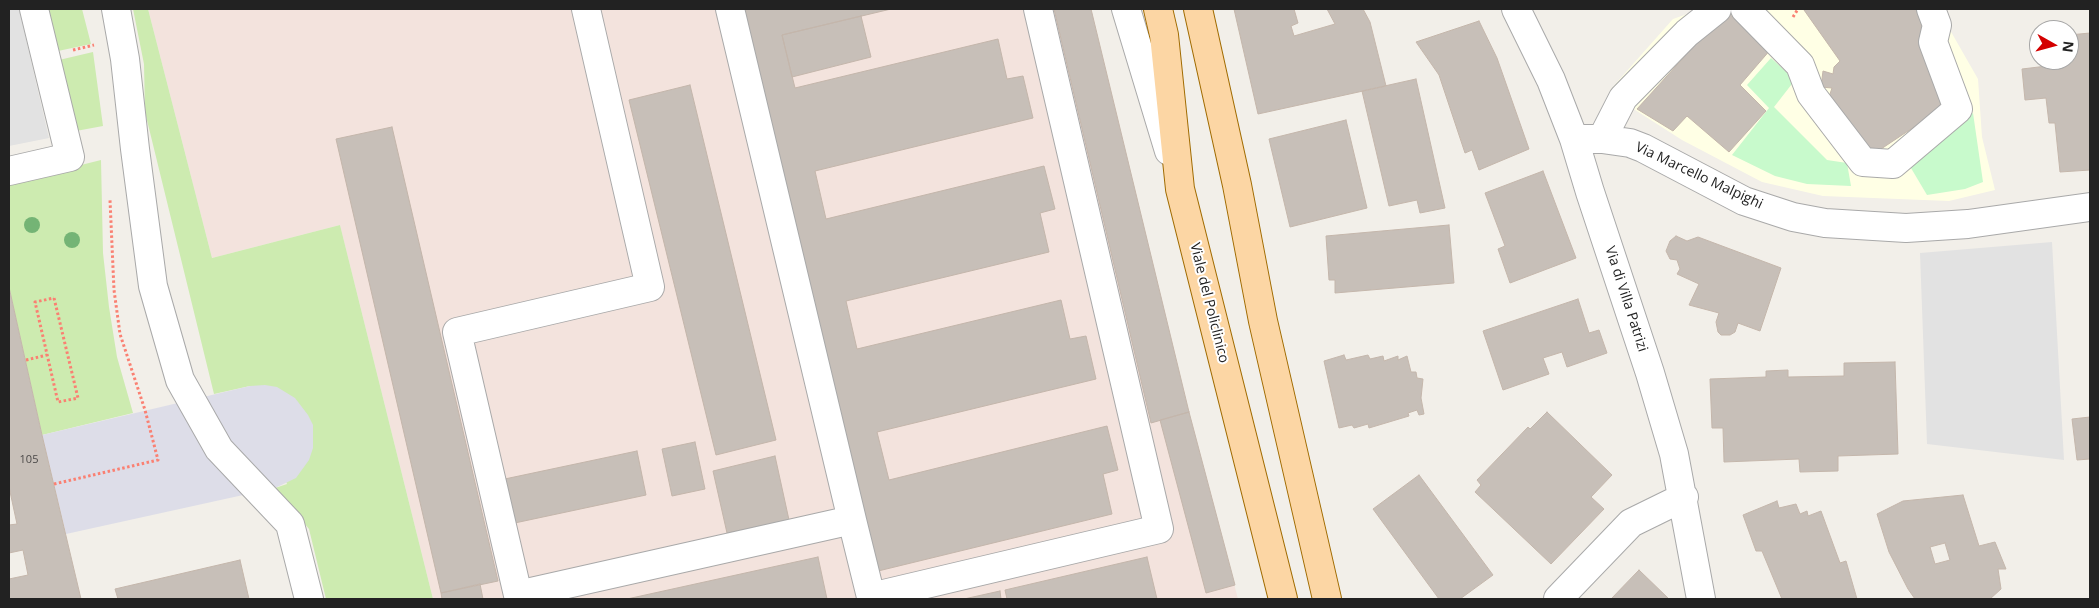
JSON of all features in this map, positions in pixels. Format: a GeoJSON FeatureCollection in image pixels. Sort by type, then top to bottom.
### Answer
{"type":"FeatureCollection","features":[{"type":"Feature","properties":{"kind":"main road"},"geometry":{"type":"LineString","coordinates":[[1158,9],[1164,35],[1180,189]]}},
{"type":"Feature","properties":{"kind":"main road"},"geometry":{"type":"LineString","coordinates":[[1198,9],[1237,185],[1263,321],[1327,599]]}},
{"type":"Feature","properties":{"kind":"main road","name":"Viale del Policlinico"},"geometry":{"type":"LineString","coordinates":[[1180,189],[1283,599]]}},
{"type":"Feature","properties":{"kind":"street"},"geometry":{"type":"LineString","coordinates":[[9,171],[70,157],[34,9]]}},
{"type":"Feature","properties":{"kind":"street"},"geometry":{"type":"LineString","coordinates":[[116,9],[126,59],[134,139],[153,286],[180,380],[219,449],[290,524],[309,599]]}},
{"type":"Feature","properties":{"kind":"street"},"geometry":{"type":"LineString","coordinates":[[586,9],[650,287],[458,332],[518,595],[567,592],[852,520]]}},
{"type":"Feature","properties":{"kind":"street"},"geometry":{"type":"LineString","coordinates":[[730,9],[871,597],[1159,529],[1038,9]]}},
{"type":"Feature","properties":{"kind":"street","name":"Viale del Policlinico"},"geometry":{"type":"LineString","coordinates":[[1126,9],[1180,189]]}},
{"type":"Feature","properties":{"kind":"street","name":"Via di Villa Patrizi"},"geometry":{"type":"LineString","coordinates":[[1516,9],[1551,80],[1574,139],[1650,373],[1674,454],[1702,599]]}},
{"type":"Feature","properties":{"kind":"street"},"geometry":{"type":"LineString","coordinates":[[1602,139],[1624,98],[1687,32],[1717,9]]}},
{"type":"Feature","properties":{"kind":"street"},"geometry":{"type":"LineString","coordinates":[[1745,9],[1800,65],[1811,94],[1863,162],[1893,164],[1958,108],[1933,42],[1937,25],[1932,9]]}},
{"type":"Feature","properties":{"kind":"street","name":"Via Marcello Malpighi"},"geometry":{"type":"LineString","coordinates":[[1574,139],[1602,139],[1630,143],[1744,201],[1793,217],[1825,223],[1906,228],[1968,224],[2090,208]]}},
{"type":"Feature","properties":{"kind":"street"},"geometry":{"type":"LineString","coordinates":[[1558,599],[1631,523],[1684,498]]}},
{"type":"Feature","properties":{"kind":"path"},"geometry":{"type":"LineString","coordinates":[[54,484],[158,460],[145,410],[120,334],[114,290],[110,196]]}},
{"type":"Feature","properties":{"kind":"path"},"geometry":{"type":"LineString","coordinates":[[54,298],[78,398],[58,402],[47,354],[35,302],[54,298]]}},
{"type":"Feature","properties":{"kind":"path"},"geometry":{"type":"LineString","coordinates":[[26,360],[47,354]]}},
{"type":"Feature","properties":{"kind":"shaded area"},"geometry":{"type":"Polygon","coordinates":[[[9,9],[19,9],[49,138],[9,146],[9,9]]]}},
{"type":"Feature","properties":{"kind":"shaded area"},"geometry":{"type":"Polygon","coordinates":[[[148,9],[1091,9],[1189,412],[1238,599],[433,599],[340,225],[212,258],[148,9]]]}},
{"type":"Feature","properties":{"kind":"shaded area"},"geometry":{"type":"Polygon","coordinates":[[[1694,9],[1938,9],[1978,79],[1982,137],[1995,190],[1949,201],[1823,196],[1762,182],[1682,140],[1632,108],[1610,90],[1673,19],[1690,13],[1694,9]]]}},
{"type":"Feature","properties":{"kind":"shaded area"},"geometry":{"type":"Polygon","coordinates":[[[2052,242],[2064,460],[1927,444],[1920,253],[2052,242]]]}},
{"type":"Feature","properties":{"kind":"shaded area"},"geometry":{"type":"Polygon","coordinates":[[[265,385],[277,387],[295,398],[313,425],[313,448],[309,460],[296,478],[275,488],[66,534],[42,435],[250,386],[265,385]]]}},
{"type":"Feature","properties":{"kind":"green space"},"geometry":{"type":"Polygon","coordinates":[[[48,9],[82,9],[91,44],[58,51],[48,9]]]}},
{"type":"Feature","properties":{"kind":"green space"},"geometry":{"type":"Polygon","coordinates":[[[133,9],[148,9],[212,258],[340,225],[433,599],[326,599],[309,529],[275,488],[287,484],[250,386],[214,394],[145,112],[144,64],[133,9]]]}},
{"type":"Feature","properties":{"kind":"green space"},"geometry":{"type":"Polygon","coordinates":[[[93,52],[103,126],[76,131],[59,60],[93,52]]]}},
{"type":"Feature","properties":{"kind":"green space"},"geometry":{"type":"Polygon","coordinates":[[[1771,58],[1795,80],[1774,107],[1827,160],[1847,163],[1851,186],[1807,184],[1775,176],[1732,155],[1769,108],[1747,85],[1771,58]]]}},
{"type":"Feature","properties":{"kind":"green space"},"geometry":{"type":"Polygon","coordinates":[[[1973,113],[1983,182],[1965,189],[1927,195],[1908,163],[1973,113]]]}},
{"type":"Feature","properties":{"kind":"green space"},"geometry":{"type":"Polygon","coordinates":[[[101,160],[103,253],[109,307],[117,357],[133,413],[42,435],[9,287],[9,183],[101,160]]]}},
{"type":"Feature","properties":{"kind":"building"},"geometry":{"type":"Polygon","coordinates":[[[740,9],[891,9],[782,35],[795,88],[998,39],[1007,79],[1023,76],[1033,118],[815,171],[826,219],[1044,166],[1055,209],[1040,213],[1049,252],[846,301],[857,349],[1061,300],[1070,339],[1086,336],[1096,379],[877,432],[889,480],[1107,426],[1118,470],[1103,474],[1112,514],[874,572],[740,9]]]}},
{"type":"Feature","properties":{"kind":"building"},"geometry":{"type":"Polygon","coordinates":[[[1054,9],[1091,9],[1189,412],[1151,423],[1054,9]]]}},
{"type":"Feature","properties":{"kind":"building"},"geometry":{"type":"Polygon","coordinates":[[[1234,9],[1294,9],[1298,23],[1291,26],[1294,36],[1335,24],[1327,9],[1363,9],[1370,22],[1386,86],[1258,114],[1234,9]]]}},
{"type":"Feature","properties":{"kind":"building"},"geometry":{"type":"Polygon","coordinates":[[[1919,9],[1936,71],[1929,74],[1947,105],[1881,149],[1869,148],[1829,97],[1832,88],[1821,87],[1823,71],[1833,74],[1834,67],[1840,61],[1804,10],[1919,9]]]}},
{"type":"Feature","properties":{"kind":"building"},"geometry":{"type":"Polygon","coordinates":[[[1728,13],[1771,49],[1740,85],[1766,111],[1729,152],[1687,116],[1673,131],[1637,109],[1686,55],[1682,51],[1690,42],[1695,45],[1728,13]]]}},
{"type":"Feature","properties":{"kind":"building"},"geometry":{"type":"Polygon","coordinates":[[[861,16],[871,57],[792,77],[782,35],[861,16]]]}},
{"type":"Feature","properties":{"kind":"building"},"geometry":{"type":"Polygon","coordinates":[[[1479,21],[1497,58],[1529,149],[1479,170],[1472,150],[1465,153],[1439,75],[1416,42],[1479,21]]]}},
{"type":"Feature","properties":{"kind":"building"},"geometry":{"type":"Polygon","coordinates":[[[2090,33],[2090,170],[2060,172],[2055,123],[2049,123],[2046,98],[2025,100],[2022,69],[2079,70],[2079,34],[2090,33]]]}},
{"type":"Feature","properties":{"kind":"building"},"geometry":{"type":"Polygon","coordinates":[[[1416,79],[1445,208],[1420,213],[1417,200],[1389,206],[1362,91],[1416,79]]]}},
{"type":"Feature","properties":{"kind":"building"},"geometry":{"type":"Polygon","coordinates":[[[690,85],[776,440],[716,455],[629,100],[690,85]]]}},
{"type":"Feature","properties":{"kind":"building"},"geometry":{"type":"Polygon","coordinates":[[[1346,120],[1367,208],[1290,227],[1269,139],[1346,120]]]}},
{"type":"Feature","properties":{"kind":"building"},"geometry":{"type":"Polygon","coordinates":[[[392,127],[498,581],[441,593],[336,139],[392,127]]]}},
{"type":"Feature","properties":{"kind":"building"},"geometry":{"type":"Polygon","coordinates":[[[1543,171],[1576,258],[1510,283],[1498,249],[1505,246],[1485,193],[1543,171]]]}},
{"type":"Feature","properties":{"kind":"building"},"geometry":{"type":"Polygon","coordinates":[[[1449,225],[1454,283],[1335,293],[1335,280],[1329,280],[1326,236],[1449,225]]]}},
{"type":"Feature","properties":{"kind":"building"},"geometry":{"type":"Polygon","coordinates":[[[1676,236],[1687,241],[1698,237],[1781,268],[1760,331],[1738,323],[1735,332],[1730,335],[1721,335],[1718,332],[1716,322],[1719,313],[1689,305],[1699,284],[1677,274],[1680,269],[1677,260],[1670,259],[1666,251],[1670,241],[1676,236]]]}},
{"type":"Feature","properties":{"kind":"building"},"geometry":{"type":"Polygon","coordinates":[[[9,287],[81,599],[9,599],[9,579],[28,575],[23,550],[9,553],[9,525],[17,524],[9,487],[9,287]]]}},
{"type":"Feature","properties":{"kind":"building"},"geometry":{"type":"Polygon","coordinates":[[[1578,299],[1589,333],[1599,330],[1607,353],[1567,367],[1562,352],[1543,358],[1549,374],[1503,390],[1483,331],[1578,299]]]}},
{"type":"Feature","properties":{"kind":"building"},"geometry":{"type":"Polygon","coordinates":[[[1344,355],[1346,360],[1368,355],[1370,359],[1383,356],[1384,361],[1398,356],[1398,360],[1407,356],[1411,372],[1416,372],[1417,378],[1423,379],[1421,398],[1424,414],[1419,415],[1417,410],[1408,413],[1409,416],[1369,428],[1368,424],[1354,428],[1352,425],[1339,428],[1324,361],[1344,355]]]}},
{"type":"Feature","properties":{"kind":"building"},"geometry":{"type":"Polygon","coordinates":[[[1895,362],[1898,454],[1838,456],[1838,471],[1800,472],[1799,459],[1724,462],[1723,428],[1712,428],[1710,379],[1766,377],[1766,371],[1788,370],[1788,377],[1844,376],[1844,363],[1895,362]]]}},
{"type":"Feature","properties":{"kind":"building"},"geometry":{"type":"Polygon","coordinates":[[[1189,412],[1235,585],[1206,593],[1160,420],[1189,412]]]}},
{"type":"Feature","properties":{"kind":"building"},"geometry":{"type":"Polygon","coordinates":[[[1547,412],[1612,475],[1591,497],[1604,509],[1551,564],[1475,492],[1481,485],[1477,480],[1528,427],[1530,429],[1547,412]]]}},
{"type":"Feature","properties":{"kind":"building"},"geometry":{"type":"Polygon","coordinates":[[[2090,417],[2090,459],[2077,460],[2072,419],[2090,417]]]}},
{"type":"Feature","properties":{"kind":"building"},"geometry":{"type":"Polygon","coordinates":[[[695,442],[705,489],[672,496],[662,449],[695,442]]]}},
{"type":"Feature","properties":{"kind":"building"},"geometry":{"type":"Polygon","coordinates":[[[637,451],[646,495],[510,524],[500,480],[637,451]]]}},
{"type":"Feature","properties":{"kind":"building"},"geometry":{"type":"Polygon","coordinates":[[[775,456],[789,520],[727,533],[713,471],[775,456]]]}},
{"type":"Feature","properties":{"kind":"building"},"geometry":{"type":"Polygon","coordinates":[[[1419,475],[1493,575],[1460,599],[1439,599],[1373,509],[1419,475]]]}},
{"type":"Feature","properties":{"kind":"building"},"geometry":{"type":"Polygon","coordinates":[[[1963,495],[1979,546],[1995,542],[2006,569],[1998,569],[2001,589],[1990,599],[1915,599],[1889,552],[1877,514],[1903,501],[1963,495]],[[1945,543],[1930,547],[1935,564],[1950,560],[1945,543]]]}},
{"type":"Feature","properties":{"kind":"building"},"geometry":{"type":"Polygon","coordinates":[[[1777,501],[1779,508],[1796,504],[1800,514],[1807,511],[1808,516],[1821,511],[1840,563],[1846,561],[1857,599],[1782,599],[1762,551],[1756,551],[1743,515],[1777,501]]]}},
{"type":"Feature","properties":{"kind":"building"},"geometry":{"type":"Polygon","coordinates":[[[818,557],[827,599],[627,599],[818,557]]]}},
{"type":"Feature","properties":{"kind":"building"},"geometry":{"type":"Polygon","coordinates":[[[1147,557],[1157,599],[1007,599],[1005,590],[1147,557]]]}},
{"type":"Feature","properties":{"kind":"building"},"geometry":{"type":"Polygon","coordinates":[[[240,560],[249,599],[118,599],[115,589],[240,560]]]}},
{"type":"Feature","properties":{"kind":"building"},"geometry":{"type":"Polygon","coordinates":[[[1639,570],[1669,599],[1611,599],[1639,570]]]}},
{"type":"Feature","properties":{"kind":"building"},"geometry":{"type":"Polygon","coordinates":[[[480,584],[483,599],[442,599],[441,593],[480,584]]]}},
{"type":"Feature","properties":{"kind":"building"},"geometry":{"type":"Polygon","coordinates":[[[1000,591],[1001,599],[964,599],[1000,591]]]}}]}
